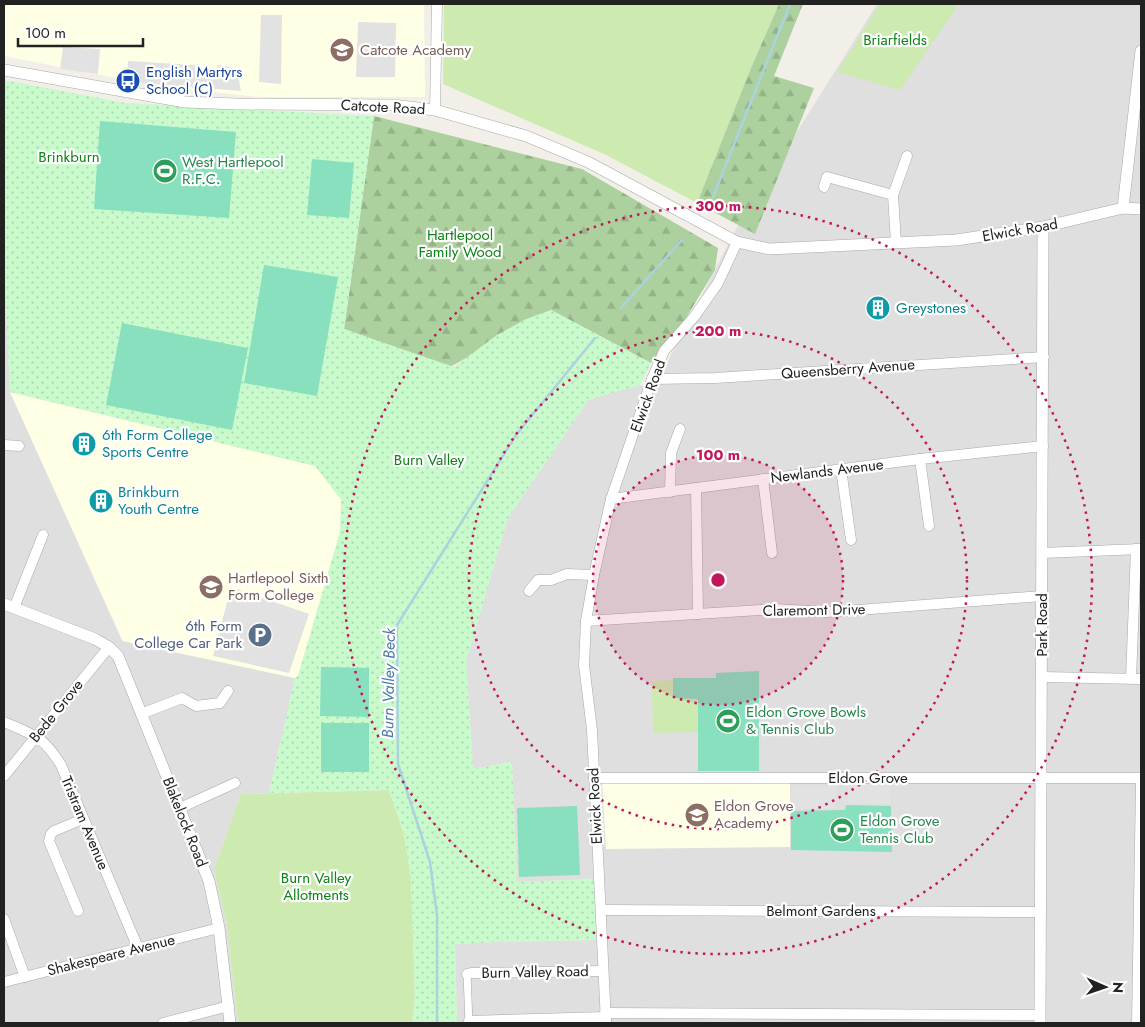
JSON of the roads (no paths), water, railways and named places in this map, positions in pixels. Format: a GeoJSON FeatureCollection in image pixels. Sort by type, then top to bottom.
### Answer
{"type":"FeatureCollection","features":[{"type":"Feature","properties":{"kind":"street"},"geometry":{"type":"LineString","coordinates":[[435,110],[437,4]]}},
{"type":"Feature","properties":{"kind":"street"},"geometry":{"type":"LineString","coordinates":[[1122,208],[1141,52]]}},
{"type":"Feature","properties":{"kind":"street","name":"Catcote Road"},"geometry":{"type":"LineString","coordinates":[[4,70],[185,102],[392,105],[435,110],[526,136],[588,162],[737,242]]}},
{"type":"Feature","properties":{"kind":"street"},"geometry":{"type":"LineString","coordinates":[[896,243],[893,195],[907,156]]}},
{"type":"Feature","properties":{"kind":"street"},"geometry":{"type":"LineString","coordinates":[[830,166],[825,182],[893,195]]}},
{"type":"Feature","properties":{"kind":"street","name":"Elwick Road"},"geometry":{"type":"LineString","coordinates":[[606,1018],[592,730],[584,665],[586,621],[611,499],[652,379],[664,351],[688,324],[718,283],[737,242],[769,248],[956,240],[1043,227],[1122,208],[1141,209]]}},
{"type":"Feature","properties":{"kind":"street","name":"Park Road"},"geometry":{"type":"LineString","coordinates":[[1040,1019],[1042,912],[1043,227]]}},
{"type":"Feature","properties":{"kind":"street","name":"Queensberry Avenue"},"geometry":{"type":"LineString","coordinates":[[652,379],[705,378],[1044,357]]}},
{"type":"Feature","properties":{"kind":"street"},"geometry":{"type":"LineString","coordinates":[[670,492],[671,453],[678,434],[688,438]]}},
{"type":"Feature","properties":{"kind":"street"},"geometry":{"type":"LineString","coordinates":[[4,445],[19,446]]}},
{"type":"Feature","properties":{"kind":"street","name":"Newlands Avenue"},"geometry":{"type":"LineString","coordinates":[[611,499],[920,459],[1043,446]]}},
{"type":"Feature","properties":{"kind":"street"},"geometry":{"type":"LineString","coordinates":[[920,459],[928,526]]}},
{"type":"Feature","properties":{"kind":"street"},"geometry":{"type":"LineString","coordinates":[[841,469],[851,540]]}},
{"type":"Feature","properties":{"kind":"street"},"geometry":{"type":"LineString","coordinates":[[763,479],[772,553]]}},
{"type":"Feature","properties":{"kind":"street"},"geometry":{"type":"LineString","coordinates":[[696,488],[698,614]]}},
{"type":"Feature","properties":{"kind":"street"},"geometry":{"type":"LineString","coordinates":[[43,535],[9,606],[109,646]]}},
{"type":"Feature","properties":{"kind":"street"},"geometry":{"type":"LineString","coordinates":[[1042,553],[1139,549],[1136,679],[1042,677]]}},
{"type":"Feature","properties":{"kind":"street"},"geometry":{"type":"LineString","coordinates":[[529,591],[537,575],[551,580],[567,574],[594,575]]}},
{"type":"Feature","properties":{"kind":"street","name":"Claremont Drive"},"geometry":{"type":"LineString","coordinates":[[586,621],[774,609],[827,612],[1042,596]]}},
{"type":"Feature","properties":{"kind":"street","name":"Blakelock Road"},"geometry":{"type":"LineString","coordinates":[[109,646],[118,656],[209,882],[219,928],[230,1023]]}},
{"type":"Feature","properties":{"kind":"street","name":"Bede Grove"},"geometry":{"type":"LineString","coordinates":[[4,776],[109,646]]}},
{"type":"Feature","properties":{"kind":"street"},"geometry":{"type":"LineString","coordinates":[[141,714],[182,698],[196,706],[220,702],[224,700],[228,691]]}},
{"type":"Feature","properties":{"kind":"street","name":"Tristram Avenue"},"geometry":{"type":"LineString","coordinates":[[4,722],[37,736],[49,746],[61,765],[138,948]]}},
{"type":"Feature","properties":{"kind":"street","name":"Eldon Grove"},"geometry":{"type":"LineString","coordinates":[[594,778],[1141,778]]}},
{"type":"Feature","properties":{"kind":"street"},"geometry":{"type":"LineString","coordinates":[[180,808],[235,783]]}},
{"type":"Feature","properties":{"kind":"street"},"geometry":{"type":"LineString","coordinates":[[1137,1023],[1141,784]]}},
{"type":"Feature","properties":{"kind":"street"},"geometry":{"type":"LineString","coordinates":[[78,911],[49,841],[54,831],[83,818]]}},
{"type":"Feature","properties":{"kind":"street","name":"Belmont Gardens"},"geometry":{"type":"LineString","coordinates":[[601,910],[1042,912]]}},
{"type":"Feature","properties":{"kind":"street"},"geometry":{"type":"LineString","coordinates":[[4,919],[25,977]]}},
{"type":"Feature","properties":{"kind":"street","name":"Shakespeare Avenue"},"geometry":{"type":"LineString","coordinates":[[4,982],[219,928]]}},
{"type":"Feature","properties":{"kind":"street","name":"Burn Valley Road"},"geometry":{"type":"LineString","coordinates":[[467,974],[603,971]]}},
{"type":"Feature","properties":{"kind":"street"},"geometry":{"type":"LineString","coordinates":[[467,974],[469,1022],[606,1018],[1040,1019]]}},
{"type":"Feature","properties":{"kind":"street"},"geometry":{"type":"LineString","coordinates":[[163,1023],[229,1006]]}},
{"type":"Feature","properties":{"kind":"waterway"},"geometry":{"type":"LineString","coordinates":[[713,197],[790,4]]}},
{"type":"Feature","properties":{"kind":"waterway","name":"Burn Valley Beck"},"geometry":{"type":"LineString","coordinates":[[621,308],[682,240]]}},
{"type":"Feature","properties":{"kind":"waterway","name":"Burn Valley Beck"},"geometry":{"type":"LineString","coordinates":[[437,1023],[437,915],[430,862],[398,764],[397,625],[516,435],[595,338]]}},
{"type":"Feature","properties":{"kind":"place","name":"Catcote Academy"},"geometry":{"type":"Point","coordinates":[342,50]}},
{"type":"Feature","properties":{"kind":"place","name":"English Martyrs School (C)"},"geometry":{"type":"Point","coordinates":[128,81]}},
{"type":"Feature","properties":{"kind":"place","name":"West Hartlepool R.F.C."},"geometry":{"type":"Point","coordinates":[165,171]}},
{"type":"Feature","properties":{"kind":"place","name":"Greystones"},"geometry":{"type":"Point","coordinates":[878,308]}},
{"type":"Feature","properties":{"kind":"place","name":"6th Form College Sports Centre"},"geometry":{"type":"Point","coordinates":[84,444]}},
{"type":"Feature","properties":{"kind":"place","name":"Brinkburn Youth Centre"},"geometry":{"type":"Point","coordinates":[101,501]}},
{"type":"Feature","properties":{"kind":"place","name":"Hartlepool Sixth Form College"},"geometry":{"type":"Point","coordinates":[211,587]}},
{"type":"Feature","properties":{"kind":"place","name":"6th Form College Car Park"},"geometry":{"type":"Point","coordinates":[260,635]}},
{"type":"Feature","properties":{"kind":"place","name":"Eldon Grove Bowls & Tennis Club"},"geometry":{"type":"Point","coordinates":[728,721]}},
{"type":"Feature","properties":{"kind":"place","name":"Eldon Grove Academy"},"geometry":{"type":"Point","coordinates":[697,815]}},
{"type":"Feature","properties":{"kind":"place","name":"Eldon Grove Tennis Club"},"geometry":{"type":"Point","coordinates":[842,830]}},
{"type":"Feature","properties":{"kind":"park label","name":"Briarfields"},"geometry":{"type":"Point","coordinates":[895,40]}},
{"type":"Feature","properties":{"kind":"park label","name":"Brinkburn"},"geometry":{"type":"Point","coordinates":[69,157]}},
{"type":"Feature","properties":{"kind":"park label","name":"Hartlepool Family Wood"},"geometry":{"type":"Point","coordinates":[460,244]}},
{"type":"Feature","properties":{"kind":"park label","name":"Burn Valley"},"geometry":{"type":"Point","coordinates":[429,460]}},
{"type":"Feature","properties":{"kind":"park label","name":"Burn Valley Allotments"},"geometry":{"type":"Point","coordinates":[316,886]}}]}
